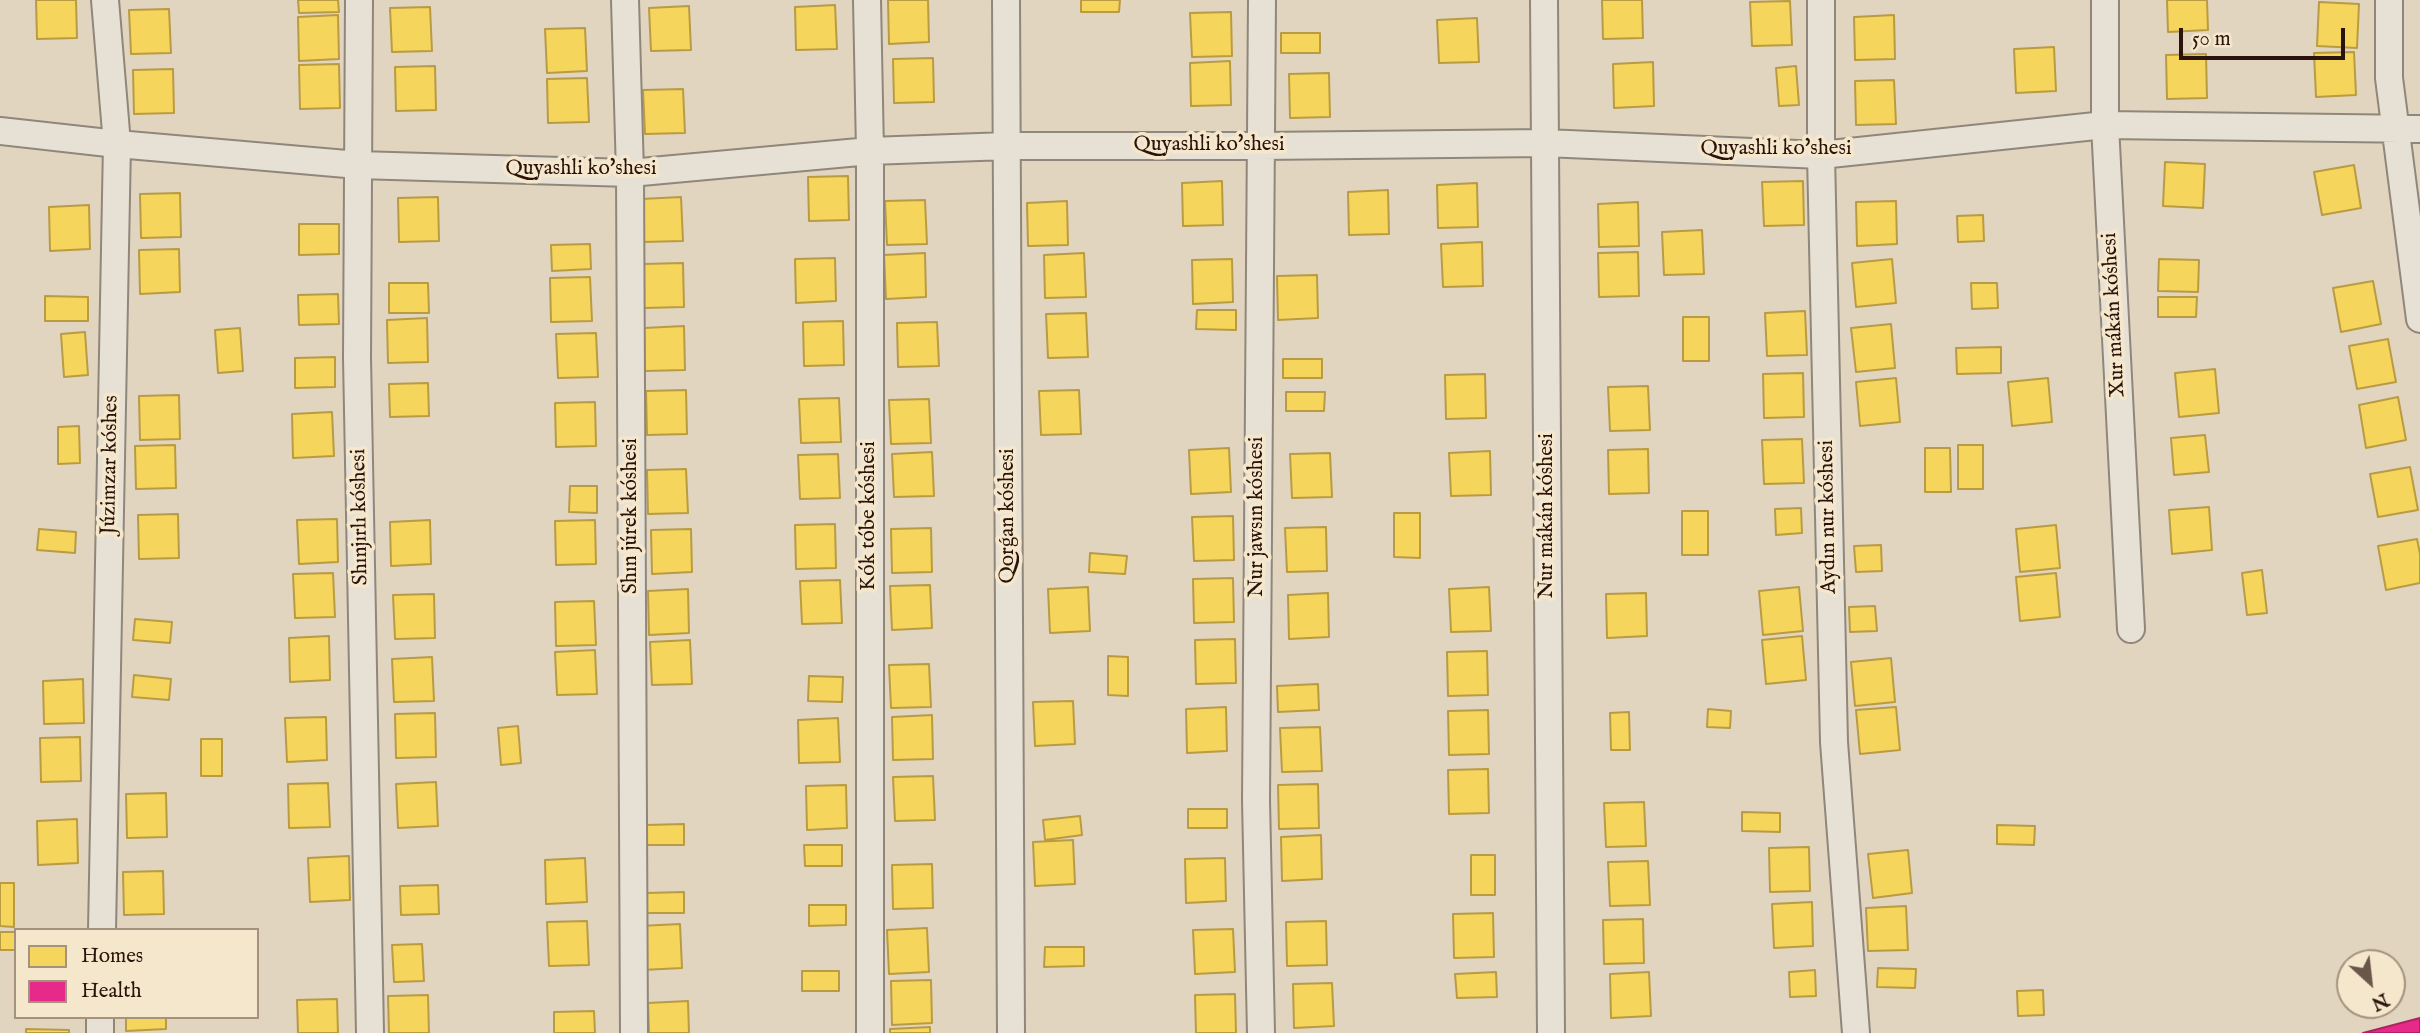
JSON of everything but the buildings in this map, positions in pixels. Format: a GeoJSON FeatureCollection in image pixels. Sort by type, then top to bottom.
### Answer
{"type":"FeatureCollection","features":[{"type":"Feature","properties":{"kind":"street","name":"Júzimzar kóshes"},"geometry":{"type":"LineString","coordinates":[[102,928],[117,144],[105,0]]}},
{"type":"Feature","properties":{"kind":"street","name":"Shınjırlı kóshesi"},"geometry":{"type":"LineString","coordinates":[[359,0],[358,372],[370,1033]]}},
{"type":"Feature","properties":{"kind":"street","name":"Shın júrek kóshesi"},"geometry":{"type":"LineString","coordinates":[[625,0],[630,173],[634,1033]]}},
{"type":"Feature","properties":{"kind":"street","name":"Kók tóbe kóshesi"},"geometry":{"type":"LineString","coordinates":[[867,0],[870,151],[870,1033]]}},
{"type":"Feature","properties":{"kind":"street","name":"Qorǵan kóshesi"},"geometry":{"type":"LineString","coordinates":[[1006,0],[1011,1033]]}},
{"type":"Feature","properties":{"kind":"street","name":"Nur jawsın kóshesi"},"geometry":{"type":"LineString","coordinates":[[1261,1033],[1256,786],[1262,0]]}},
{"type":"Feature","properties":{"kind":"street","name":"Nur mákán kóshesi"},"geometry":{"type":"LineString","coordinates":[[1544,0],[1551,1033]]}},
{"type":"Feature","properties":{"kind":"street","name":"Aydın nur kóshesi"},"geometry":{"type":"LineString","coordinates":[[1821,0],[1821,155],[1834,742],[1856,1033]]}},
{"type":"Feature","properties":{"kind":"street","name":"Xur mákán kóshesi"},"geometry":{"type":"LineString","coordinates":[[2105,0],[2105,125],[2131,629]]}},
{"type":"Feature","properties":{"kind":"street"},"geometry":{"type":"LineString","coordinates":[[2389,0],[2389,78],[2408,128],[2420,319]]}},
{"type":"Feature","properties":{"kind":"street","name":"Quyashli ko'shesi"},"geometry":{"type":"LineString","coordinates":[[0,131],[358,165],[630,173],[870,151],[1007,146],[1545,143],[1821,155],[2105,125],[2408,128]]}}]}
